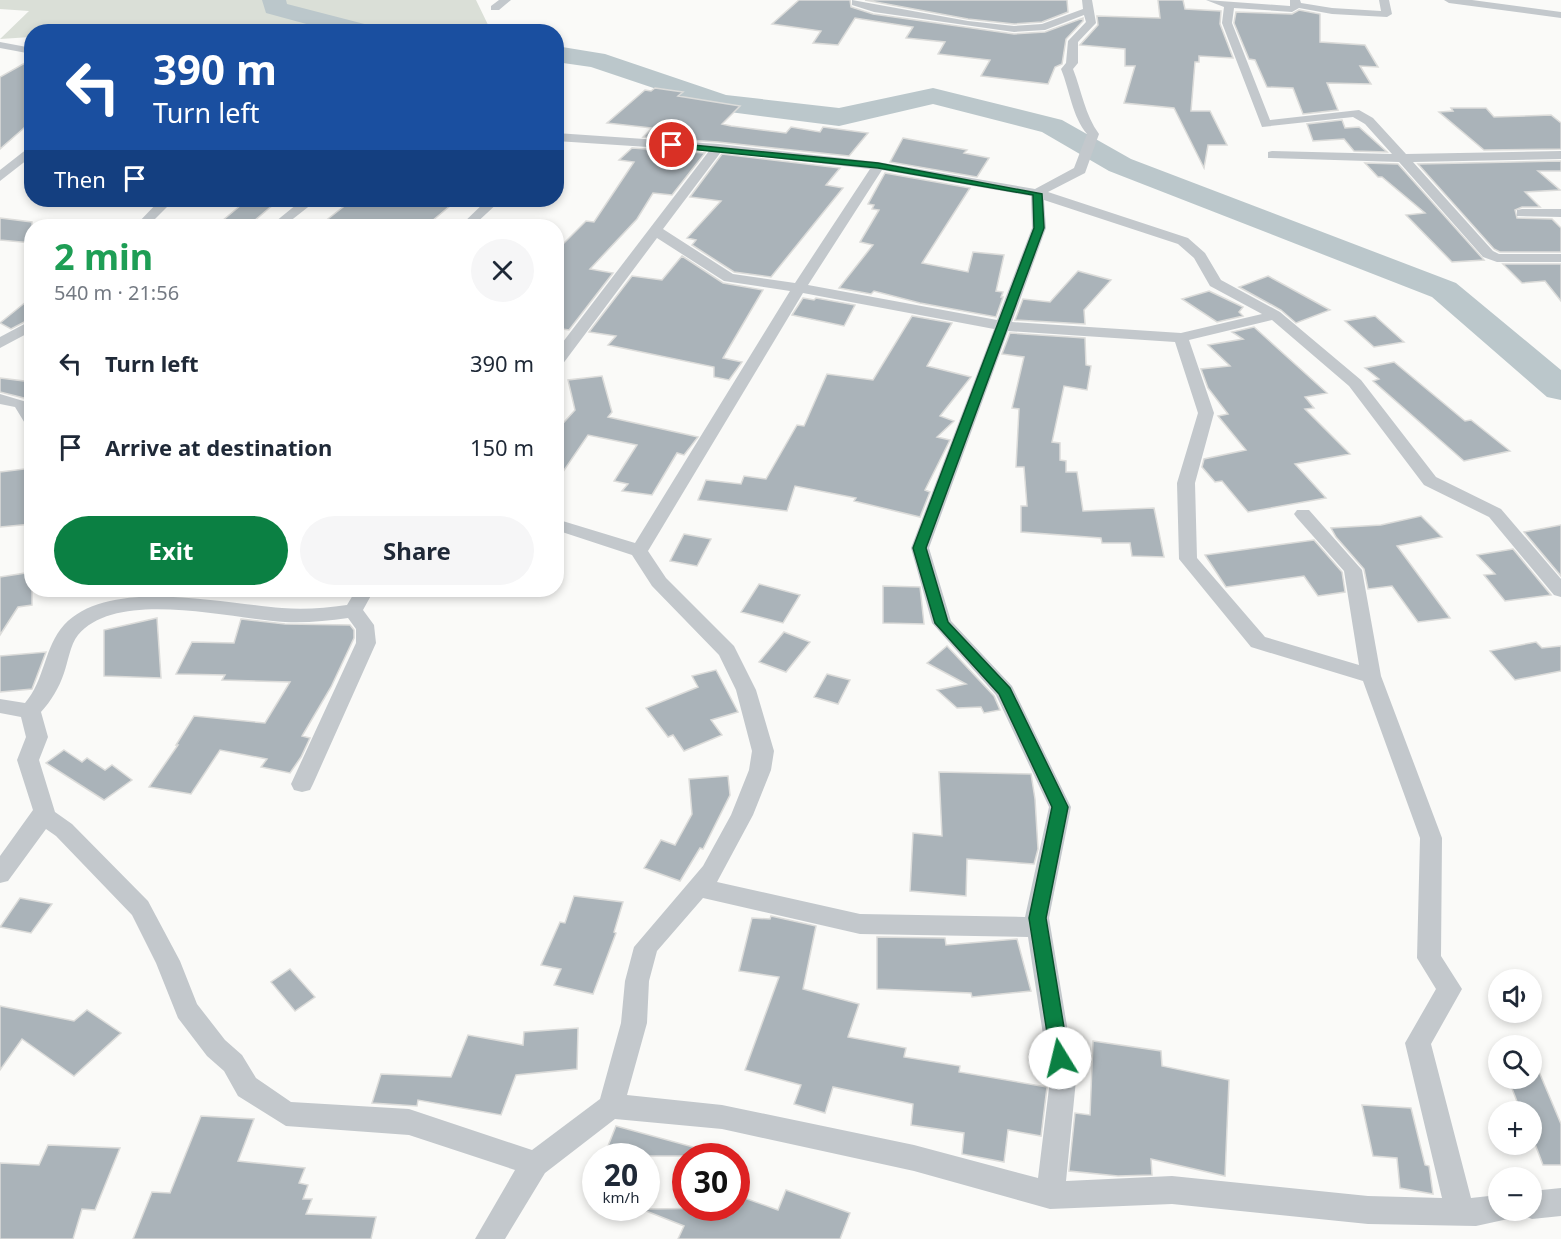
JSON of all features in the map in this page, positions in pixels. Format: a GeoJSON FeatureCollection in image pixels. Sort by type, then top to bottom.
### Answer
{"type":"FeatureCollection","features":[{"type":"Feature","properties":{"kind":"street"},"geometry":{"type":"LineString","coordinates":[[495,8],[506,0]]}},
{"type":"Feature","properties":{"kind":"street"},"geometry":{"type":"LineString","coordinates":[[857,0],[856,3],[867,8],[932,19],[1031,29],[1050,25],[1089,6],[1091,23],[1073,41],[1072,63],[1067,69],[1077,94],[1082,121],[1093,134],[1080,170],[1037,194]]}},
{"type":"Feature","properties":{"kind":"street"},"geometry":{"type":"LineString","coordinates":[[1211,0],[1230,5],[1292,9],[1296,2],[1387,14],[1384,0]]}},
{"type":"Feature","properties":{"kind":"street"},"geometry":{"type":"LineString","coordinates":[[1449,0],[1561,15]]}},
{"type":"Feature","properties":{"kind":"street"},"geometry":{"type":"LineString","coordinates":[[1230,5],[1227,22],[1266,124],[1355,113],[1369,121],[1488,254],[1497,258],[1561,258]]}},
{"type":"Feature","properties":{"kind":"street"},"geometry":{"type":"LineString","coordinates":[[0,45],[24,50]]}},
{"type":"Feature","properties":{"kind":"street"},"geometry":{"type":"LineString","coordinates":[[0,56],[13,48]]}},
{"type":"Feature","properties":{"kind":"street"},"geometry":{"type":"LineString","coordinates":[[564,138],[718,148],[878,166],[1037,194],[1183,241],[1200,256],[1215,284],[1275,315],[1355,383],[1430,481],[1495,513],[1561,591]]}},
{"type":"Feature","properties":{"kind":"street"},"geometry":{"type":"LineString","coordinates":[[564,351],[718,148]]}},
{"type":"Feature","properties":{"kind":"street"},"geometry":{"type":"LineString","coordinates":[[0,177],[24,155]]}},
{"type":"Feature","properties":{"kind":"street"},"geometry":{"type":"LineString","coordinates":[[1272,155],[1402,158],[1561,155]]}},
{"type":"Feature","properties":{"kind":"street"},"geometry":{"type":"LineString","coordinates":[[639,551],[799,288],[878,166]]}},
{"type":"Feature","properties":{"kind":"street"},"geometry":{"type":"LineString","coordinates":[[1037,194],[1039,228],[920,548],[942,623],[1005,691],[1060,807],[1037,918],[1063,1080],[1050,1195]]}},
{"type":"Feature","properties":{"kind":"street"},"geometry":{"type":"LineString","coordinates":[[148,219],[160,207]]}},
{"type":"Feature","properties":{"kind":"street"},"geometry":{"type":"LineString","coordinates":[[285,219],[301,207]]}},
{"type":"Feature","properties":{"kind":"street"},"geometry":{"type":"LineString","coordinates":[[474,219],[486,207]]}},
{"type":"Feature","properties":{"kind":"street"},"geometry":{"type":"LineString","coordinates":[[1522,213],[1561,213]]}},
{"type":"Feature","properties":{"kind":"street"},"geometry":{"type":"LineString","coordinates":[[655,230],[729,278],[799,288],[1003,326],[1181,338],[1275,315]]}},
{"type":"Feature","properties":{"kind":"street"},"geometry":{"type":"LineString","coordinates":[[0,343],[24,329]]}},
{"type":"Feature","properties":{"kind":"street"},"geometry":{"type":"LineString","coordinates":[[1181,338],[1206,413],[1186,483],[1188,559],[1258,642],[1371,676]]}},
{"type":"Feature","properties":{"kind":"street"},"geometry":{"type":"LineString","coordinates":[[0,399],[24,405]]}},
{"type":"Feature","properties":{"kind":"street"},"geometry":{"type":"LineString","coordinates":[[1303,514],[1353,570],[1371,676],[1431,838],[1429,958],[1449,989],[1418,1043],[1460,1212]]}},
{"type":"Feature","properties":{"kind":"street"},"geometry":{"type":"LineString","coordinates":[[489,1239],[535,1164],[611,1106],[634,1023],[637,981],[646,947],[711,873],[742,814],[760,770],[763,751],[746,690],[727,651],[659,582],[639,551],[564,527]]}},
{"type":"Feature","properties":{"kind":"street"},"geometry":{"type":"LineString","coordinates":[[353,611],[361,597]]}},
{"type":"Feature","properties":{"kind":"street"},"geometry":{"type":"LineString","coordinates":[[30,711],[47,689],[71,630],[89,616],[113,609],[152,603],[184,604],[284,615],[353,611],[363,621],[368,632],[366,643],[302,784]]}},
{"type":"Feature","properties":{"kind":"street"},"geometry":{"type":"LineString","coordinates":[[0,706],[30,711]]}},
{"type":"Feature","properties":{"kind":"street"},"geometry":{"type":"LineString","coordinates":[[0,874],[43,816],[44,810],[28,760],[37,736],[30,711]]}},
{"type":"Feature","properties":{"kind":"street"},"geometry":{"type":"LineString","coordinates":[[43,816],[64,830],[140,908],[168,961],[187,1010],[216,1048],[233,1063],[247,1087],[286,1114],[409,1122],[535,1164]]}},
{"type":"Feature","properties":{"kind":"street"},"geometry":{"type":"LineString","coordinates":[[699,888],[860,924],[1039,927]]}},
{"type":"Feature","properties":{"kind":"street"},"geometry":{"type":"LineString","coordinates":[[611,1106],[722,1117],[914,1158],[1050,1195],[1172,1190],[1368,1210],[1460,1212],[1488,1210]]}},
{"type":"Feature","properties":{"kind":"street"},"geometry":{"type":"LineString","coordinates":[[1542,1204],[1561,1202]]}},
{"type":"Feature","properties":{"kind":"shaded area"},"geometry":{"type":"Polygon","coordinates":[[[0,0],[476,0],[488,24],[24,24],[24,37],[0,39],[29,11],[0,9],[0,0]]]}},
{"type":"Feature","properties":{"kind":"building"},"geometry":{"type":"Polygon","coordinates":[[[799,0],[850,0],[851,7],[873,14],[1014,34],[1045,32],[1083,18],[1083,21],[1066,39],[1062,64],[1055,67],[1048,84],[981,76],[990,60],[938,54],[945,42],[906,38],[913,27],[855,18],[838,45],[813,43],[821,31],[772,24],[799,0]]]}},
{"type":"Feature","properties":{"kind":"building"},"geometry":{"type":"Polygon","coordinates":[[[865,0],[1067,0],[1068,12],[1042,22],[1014,24],[968,19],[865,0]]]}},
{"type":"Feature","properties":{"kind":"building"},"geometry":{"type":"Polygon","coordinates":[[[1158,0],[1183,0],[1185,9],[1221,11],[1220,24],[1233,58],[1199,56],[1199,62],[1195,62],[1191,111],[1210,111],[1227,145],[1208,145],[1204,168],[1174,108],[1124,103],[1135,66],[1125,66],[1125,49],[1080,45],[1098,25],[1097,16],[1160,18],[1158,0]]]}},
{"type":"Feature","properties":{"kind":"building"},"geometry":{"type":"Polygon","coordinates":[[[1299,10],[1320,14],[1320,42],[1365,45],[1378,67],[1360,66],[1371,84],[1327,83],[1338,110],[1303,114],[1293,88],[1267,87],[1255,60],[1249,59],[1234,23],[1236,12],[1292,14],[1299,10]]]}},
{"type":"Feature","properties":{"kind":"building"},"geometry":{"type":"Polygon","coordinates":[[[24,64],[24,128],[0,149],[0,77],[24,64]]]}},
{"type":"Feature","properties":{"kind":"building"},"geometry":{"type":"Polygon","coordinates":[[[655,88],[683,92],[678,96],[740,106],[722,124],[731,126],[786,133],[791,127],[820,132],[823,127],[868,133],[849,156],[718,142],[643,137],[652,128],[607,123],[645,90],[651,91],[655,88]]]}},
{"type":"Feature","properties":{"kind":"building"},"geometry":{"type":"Polygon","coordinates":[[[1451,108],[1486,108],[1494,117],[1551,115],[1561,123],[1561,149],[1484,150],[1439,112],[1453,111],[1451,108]]]}},
{"type":"Feature","properties":{"kind":"building"},"geometry":{"type":"Polygon","coordinates":[[[1342,120],[1345,128],[1359,127],[1387,152],[1354,151],[1344,139],[1313,141],[1307,124],[1342,120]]]}},
{"type":"Feature","properties":{"kind":"building"},"geometry":{"type":"Polygon","coordinates":[[[903,138],[967,150],[964,153],[989,158],[977,177],[890,162],[903,138]]]}},
{"type":"Feature","properties":{"kind":"building"},"geometry":{"type":"Polygon","coordinates":[[[632,148],[705,153],[672,195],[653,193],[637,219],[590,269],[613,273],[569,330],[564,329],[564,243],[586,221],[594,222],[634,162],[619,160],[632,148]]]}},
{"type":"Feature","properties":{"kind":"building"},"geometry":{"type":"Polygon","coordinates":[[[722,154],[840,168],[826,185],[843,188],[771,277],[734,272],[692,245],[696,240],[687,238],[721,201],[690,197],[722,154]]]}},
{"type":"Feature","properties":{"kind":"building"},"geometry":{"type":"Polygon","coordinates":[[[1561,161],[1561,171],[1538,171],[1560,190],[1525,192],[1540,207],[1522,207],[1515,210],[1517,218],[1552,219],[1561,228],[1561,252],[1500,252],[1494,249],[1418,164],[1561,161]]]}},
{"type":"Feature","properties":{"kind":"building"},"geometry":{"type":"Polygon","coordinates":[[[1365,163],[1398,164],[1484,260],[1452,262],[1406,215],[1425,213],[1382,177],[1378,177],[1365,163]]]}},
{"type":"Feature","properties":{"kind":"building"},"geometry":{"type":"Polygon","coordinates":[[[885,173],[970,188],[922,263],[968,272],[973,252],[1004,255],[996,291],[1003,292],[1001,297],[1003,297],[996,317],[920,303],[874,291],[871,294],[839,288],[873,245],[860,242],[879,210],[872,209],[874,205],[868,204],[885,173]]]}},
{"type":"Feature","properties":{"kind":"building"},"geometry":{"type":"Polygon","coordinates":[[[239,207],[270,207],[256,219],[224,219],[239,207]]]}},
{"type":"Feature","properties":{"kind":"building"},"geometry":{"type":"Polygon","coordinates":[[[343,207],[449,207],[434,219],[328,219],[343,207]]]}},
{"type":"Feature","properties":{"kind":"building"},"geometry":{"type":"Polygon","coordinates":[[[0,218],[24,221],[24,242],[0,240],[0,218]]]}},
{"type":"Feature","properties":{"kind":"building"},"geometry":{"type":"Polygon","coordinates":[[[682,256],[723,283],[763,290],[723,358],[742,362],[729,380],[714,377],[714,367],[608,345],[616,336],[589,332],[632,276],[662,280],[682,256]]]}},
{"type":"Feature","properties":{"kind":"building"},"geometry":{"type":"Polygon","coordinates":[[[1503,264],[1561,264],[1561,301],[1545,281],[1522,283],[1503,264]]]}},
{"type":"Feature","properties":{"kind":"building"},"geometry":{"type":"Polygon","coordinates":[[[1078,271],[1111,280],[1084,310],[1085,324],[1015,320],[1023,299],[1050,302],[1078,271]]]}},
{"type":"Feature","properties":{"kind":"building"},"geometry":{"type":"Polygon","coordinates":[[[1268,276],[1330,310],[1296,323],[1281,310],[1239,287],[1268,276]]]}},
{"type":"Feature","properties":{"kind":"building"},"geometry":{"type":"Polygon","coordinates":[[[1209,291],[1243,307],[1239,312],[1243,316],[1217,322],[1182,299],[1209,291]]]}},
{"type":"Feature","properties":{"kind":"building"},"geometry":{"type":"Polygon","coordinates":[[[803,298],[855,305],[844,326],[792,315],[803,298]]]}},
{"type":"Feature","properties":{"kind":"building"},"geometry":{"type":"Polygon","coordinates":[[[24,304],[24,322],[11,329],[0,323],[24,304]]]}},
{"type":"Feature","properties":{"kind":"building"},"geometry":{"type":"Polygon","coordinates":[[[912,316],[952,323],[927,366],[971,377],[940,416],[954,421],[937,437],[950,440],[925,490],[930,492],[920,517],[854,501],[856,498],[795,486],[787,511],[698,500],[706,480],[741,484],[744,476],[766,479],[797,425],[804,426],[827,374],[873,380],[912,316]]]}},
{"type":"Feature","properties":{"kind":"building"},"geometry":{"type":"Polygon","coordinates":[[[1375,316],[1404,342],[1374,347],[1345,321],[1375,316]]]}},
{"type":"Feature","properties":{"kind":"building"},"geometry":{"type":"Polygon","coordinates":[[[1254,327],[1327,393],[1305,397],[1314,408],[1305,409],[1350,454],[1295,464],[1326,498],[1248,512],[1222,481],[1215,482],[1202,467],[1204,459],[1246,450],[1218,416],[1228,414],[1208,388],[1201,369],[1230,366],[1208,345],[1243,339],[1232,332],[1254,327]]]}},
{"type":"Feature","properties":{"kind":"building"},"geometry":{"type":"Polygon","coordinates":[[[1010,333],[1085,338],[1086,365],[1091,366],[1087,390],[1064,386],[1052,442],[1060,443],[1060,460],[1066,461],[1066,472],[1077,472],[1083,511],[1154,508],[1164,557],[1132,556],[1130,543],[1102,543],[1101,538],[1021,532],[1021,506],[1027,506],[1024,467],[1016,467],[1019,409],[1012,408],[1024,357],[1002,354],[1010,333]]]}},
{"type":"Feature","properties":{"kind":"building"},"geometry":{"type":"Polygon","coordinates":[[[1394,362],[1465,421],[1471,420],[1510,451],[1464,461],[1373,381],[1379,379],[1365,368],[1394,362]]]}},
{"type":"Feature","properties":{"kind":"building"},"geometry":{"type":"Polygon","coordinates":[[[602,376],[612,412],[608,417],[698,437],[684,455],[677,453],[652,495],[622,491],[628,484],[614,481],[637,445],[588,435],[564,470],[564,422],[575,410],[568,380],[602,376]]]}},
{"type":"Feature","properties":{"kind":"building"},"geometry":{"type":"Polygon","coordinates":[[[0,378],[24,381],[24,398],[0,392],[0,378]]]}},
{"type":"Feature","properties":{"kind":"building"},"geometry":{"type":"Polygon","coordinates":[[[24,469],[24,525],[0,527],[0,472],[24,469]]]}},
{"type":"Feature","properties":{"kind":"building"},"geometry":{"type":"Polygon","coordinates":[[[1421,516],[1442,537],[1397,546],[1450,618],[1418,622],[1392,586],[1368,589],[1364,569],[1331,528],[1381,525],[1421,516]]]}},
{"type":"Feature","properties":{"kind":"building"},"geometry":{"type":"Polygon","coordinates":[[[1561,525],[1561,576],[1524,532],[1561,525]]]}},
{"type":"Feature","properties":{"kind":"building"},"geometry":{"type":"Polygon","coordinates":[[[684,534],[711,539],[697,566],[670,561],[684,534]]]}},
{"type":"Feature","properties":{"kind":"building"},"geometry":{"type":"Polygon","coordinates":[[[1314,540],[1342,572],[1345,592],[1318,596],[1304,576],[1226,587],[1205,555],[1314,540]]]}},
{"type":"Feature","properties":{"kind":"building"},"geometry":{"type":"Polygon","coordinates":[[[1513,549],[1551,595],[1505,601],[1484,575],[1495,574],[1477,555],[1513,549]]]}},
{"type":"Feature","properties":{"kind":"building"},"geometry":{"type":"Polygon","coordinates":[[[24,573],[24,597],[32,597],[32,605],[18,607],[0,635],[0,577],[24,573]]]}},
{"type":"Feature","properties":{"kind":"building"},"geometry":{"type":"Polygon","coordinates":[[[759,584],[800,595],[783,623],[741,612],[759,584]]]}},
{"type":"Feature","properties":{"kind":"building"},"geometry":{"type":"Polygon","coordinates":[[[883,586],[920,587],[924,624],[883,623],[883,586]]]}},
{"type":"Feature","properties":{"kind":"building"},"geometry":{"type":"Polygon","coordinates":[[[157,618],[161,678],[104,676],[104,630],[157,618]]]}},
{"type":"Feature","properties":{"kind":"building"},"geometry":{"type":"Polygon","coordinates":[[[241,619],[285,624],[350,625],[354,630],[354,638],[331,687],[302,736],[310,738],[301,757],[290,773],[261,767],[267,759],[220,750],[191,794],[149,787],[178,745],[176,745],[194,716],[265,723],[290,682],[222,680],[225,675],[176,674],[192,642],[234,643],[241,619]]]}},
{"type":"Feature","properties":{"kind":"building"},"geometry":{"type":"Polygon","coordinates":[[[784,632],[810,642],[786,672],[759,662],[784,632]]]}},
{"type":"Feature","properties":{"kind":"building"},"geometry":{"type":"Polygon","coordinates":[[[1536,642],[1542,648],[1561,646],[1561,671],[1515,680],[1490,651],[1536,642]]]}},
{"type":"Feature","properties":{"kind":"building"},"geometry":{"type":"Polygon","coordinates":[[[947,646],[994,696],[1000,710],[984,713],[981,707],[957,708],[937,690],[966,684],[927,663],[947,646]]]}},
{"type":"Feature","properties":{"kind":"building"},"geometry":{"type":"Polygon","coordinates":[[[46,652],[32,689],[0,692],[0,656],[46,652]]]}},
{"type":"Feature","properties":{"kind":"building"},"geometry":{"type":"Polygon","coordinates":[[[716,670],[738,712],[711,720],[722,735],[684,751],[673,735],[668,737],[646,708],[698,687],[692,676],[716,670]]]}},
{"type":"Feature","properties":{"kind":"building"},"geometry":{"type":"Polygon","coordinates":[[[827,674],[850,680],[838,704],[814,697],[827,674]]]}},
{"type":"Feature","properties":{"kind":"building"},"geometry":{"type":"Polygon","coordinates":[[[64,750],[82,762],[87,758],[105,770],[112,765],[132,780],[104,800],[46,763],[64,750]]]}},
{"type":"Feature","properties":{"kind":"building"},"geometry":{"type":"Polygon","coordinates":[[[939,772],[1031,774],[1038,849],[1034,864],[967,859],[966,896],[910,891],[913,833],[942,836],[939,772]]]}},
{"type":"Feature","properties":{"kind":"building"},"geometry":{"type":"Polygon","coordinates":[[[728,776],[730,795],[703,849],[700,848],[680,881],[644,868],[661,840],[675,845],[692,814],[689,779],[728,776]]]}},
{"type":"Feature","properties":{"kind":"building"},"geometry":{"type":"Polygon","coordinates":[[[574,896],[623,902],[614,932],[616,933],[593,994],[554,985],[561,969],[541,965],[560,922],[565,923],[574,896]]]}},
{"type":"Feature","properties":{"kind":"building"},"geometry":{"type":"Polygon","coordinates":[[[20,898],[52,904],[31,933],[0,927],[20,898]]]}},
{"type":"Feature","properties":{"kind":"building"},"geometry":{"type":"Polygon","coordinates":[[[771,916],[816,926],[803,989],[859,1004],[848,1037],[906,1048],[904,1057],[960,1066],[959,1072],[1047,1087],[1041,1136],[1008,1130],[1004,1162],[962,1154],[964,1133],[911,1125],[913,1104],[833,1087],[825,1113],[794,1104],[801,1085],[745,1070],[779,977],[739,971],[752,918],[770,919],[771,916]]]}},
{"type":"Feature","properties":{"kind":"building"},"geometry":{"type":"Polygon","coordinates":[[[877,937],[945,938],[946,945],[1017,939],[1031,991],[972,997],[971,993],[877,989],[877,937]]]}},
{"type":"Feature","properties":{"kind":"building"},"geometry":{"type":"Polygon","coordinates":[[[290,969],[315,997],[295,1011],[271,982],[290,969]]]}},
{"type":"Feature","properties":{"kind":"building"},"geometry":{"type":"Polygon","coordinates":[[[0,1006],[74,1021],[87,1010],[121,1033],[74,1076],[22,1039],[0,1070],[0,1006]]]}},
{"type":"Feature","properties":{"kind":"building"},"geometry":{"type":"Polygon","coordinates":[[[578,1028],[577,1069],[516,1075],[501,1115],[418,1100],[417,1106],[372,1103],[381,1074],[451,1077],[468,1035],[523,1045],[524,1032],[578,1028]]]}},
{"type":"Feature","properties":{"kind":"building"},"geometry":{"type":"Polygon","coordinates":[[[1093,1041],[1161,1051],[1162,1066],[1229,1080],[1225,1176],[1151,1159],[1152,1175],[1118,1176],[1069,1171],[1075,1113],[1090,1115],[1093,1041]]]}},
{"type":"Feature","properties":{"kind":"building"},"geometry":{"type":"Polygon","coordinates":[[[1542,1079],[1561,1124],[1561,1165],[1543,1165],[1539,1155],[1542,1155],[1542,1101],[1517,1101],[1512,1089],[1542,1089],[1542,1079]]]}},
{"type":"Feature","properties":{"kind":"building"},"geometry":{"type":"Polygon","coordinates":[[[1362,1105],[1411,1108],[1425,1165],[1429,1166],[1433,1194],[1400,1188],[1397,1158],[1373,1156],[1362,1105]]]}},
{"type":"Feature","properties":{"kind":"building"},"geometry":{"type":"Polygon","coordinates":[[[201,1116],[254,1119],[238,1161],[305,1168],[299,1183],[308,1185],[303,1199],[312,1199],[306,1214],[376,1217],[371,1239],[133,1239],[152,1192],[170,1193],[201,1116]]]}},
{"type":"Feature","properties":{"kind":"building"},"geometry":{"type":"Polygon","coordinates":[[[616,1126],[678,1143],[672,1143],[672,1156],[660,1156],[660,1143],[609,1143],[616,1126]]]}},
{"type":"Feature","properties":{"kind":"building"},"geometry":{"type":"Polygon","coordinates":[[[48,1145],[120,1148],[95,1210],[82,1209],[73,1239],[0,1239],[0,1163],[39,1165],[48,1145]]]}},
{"type":"Feature","properties":{"kind":"building"},"geometry":{"type":"Polygon","coordinates":[[[786,1190],[850,1213],[840,1239],[678,1239],[684,1226],[660,1217],[660,1209],[672,1209],[672,1221],[750,1221],[750,1200],[778,1210],[786,1190]]]}},
{"type":"Feature","properties":{"kind":"waterway"},"geometry":{"type":"LineString","coordinates":[[274,0],[275,8],[336,24]]}},
{"type":"Feature","properties":{"kind":"waterway"},"geometry":{"type":"LineString","coordinates":[[564,55],[596,60],[722,103],[839,117],[933,96],[1052,126],[1120,165],[1444,290],[1561,389]]}},
{"type":"Feature","properties":{"kind":"route"},"geometry":{"type":"LineString","coordinates":[[672,145],[878,166],[1037,194],[1039,228],[920,548],[942,623],[1005,691],[1060,807],[1037,918],[1060,1058]]}}]}
